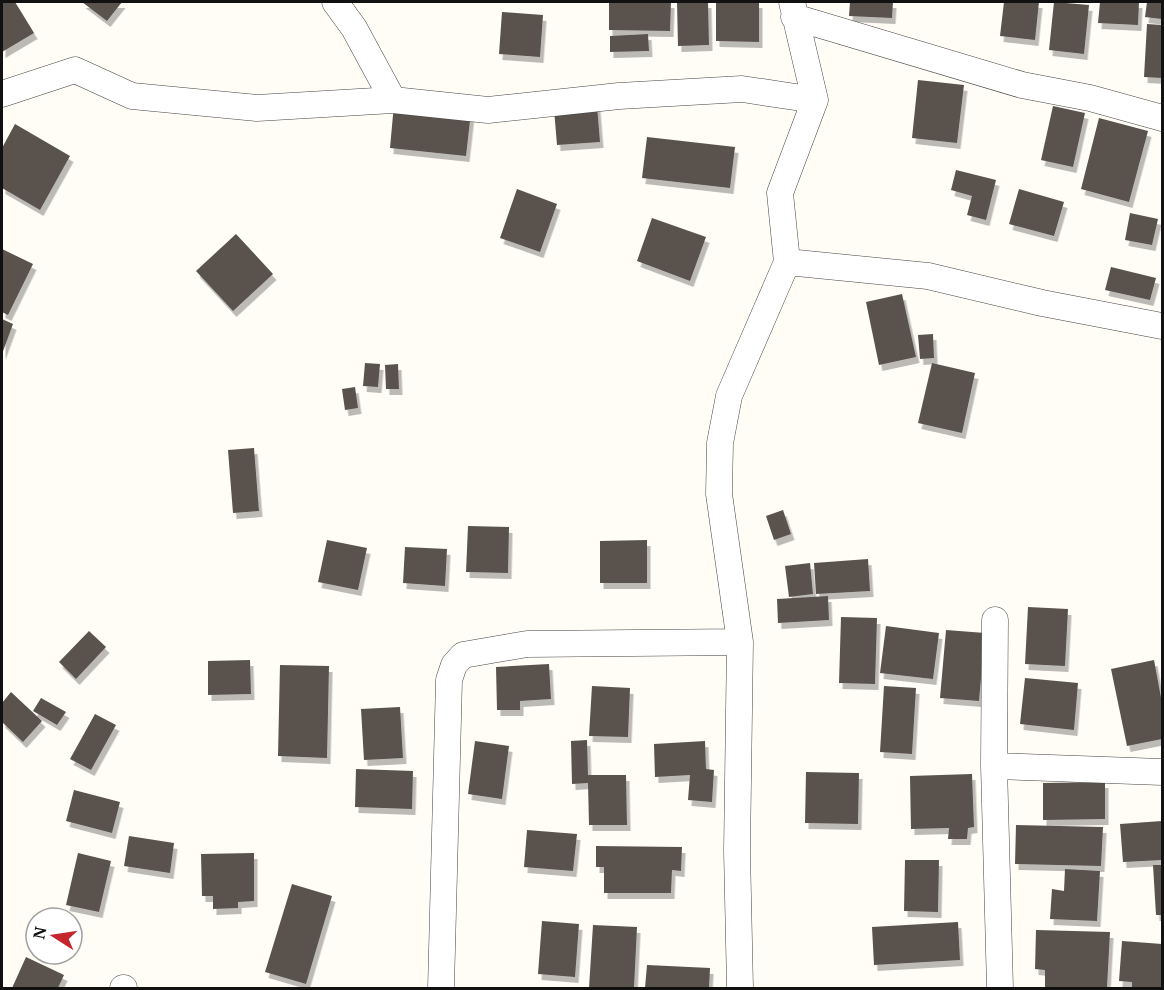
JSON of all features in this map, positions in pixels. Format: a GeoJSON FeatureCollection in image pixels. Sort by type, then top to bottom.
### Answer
{"type":"FeatureCollection","features":[{"type":"Feature","properties":{"kind":"street"},"geometry":{"type":"LineString","coordinates":[[336,2],[354,28],[393,100]]}},
{"type":"Feature","properties":{"kind":"street"},"geometry":{"type":"LineString","coordinates":[[740,988],[737,851],[740,642],[719,494],[720,443],[729,396],[787,262],[780,193],[815,100],[793,9]]}},
{"type":"Feature","properties":{"kind":"street"},"geometry":{"type":"LineString","coordinates":[[793,9],[1022,85],[1090,98],[1162,118]]}},
{"type":"Feature","properties":{"kind":"street"},"geometry":{"type":"LineString","coordinates":[[2,94],[75,70],[132,96],[257,108],[393,100],[488,111],[619,96],[742,89],[815,100]]}},
{"type":"Feature","properties":{"kind":"street"},"geometry":{"type":"LineString","coordinates":[[787,262],[928,276],[1042,303],[1162,326]]}},
{"type":"Feature","properties":{"kind":"street"},"geometry":{"type":"LineString","coordinates":[[995,620],[994,766],[1000,988]]}},
{"type":"Feature","properties":{"kind":"street"},"geometry":{"type":"LineString","coordinates":[[441,988],[449,680],[454,666],[463,655],[527,644],[740,642]]}},
{"type":"Feature","properties":{"kind":"street"},"geometry":{"type":"LineString","coordinates":[[994,766],[1162,772]]}},
{"type":"Feature","properties":{"kind":"building"},"geometry":{"type":"Polygon","coordinates":[[[2,2],[15,2],[34,33],[2,52],[2,2]]]}},
{"type":"Feature","properties":{"kind":"building"},"geometry":{"type":"Polygon","coordinates":[[[82,2],[122,2],[107,21],[82,2]]]}},
{"type":"Feature","properties":{"kind":"building"},"geometry":{"type":"Polygon","coordinates":[[[609,2],[671,2],[670,31],[609,30],[609,2]]]}},
{"type":"Feature","properties":{"kind":"building"},"geometry":{"type":"Polygon","coordinates":[[[677,2],[708,2],[709,45],[678,46],[677,2]]]}},
{"type":"Feature","properties":{"kind":"building"},"geometry":{"type":"Polygon","coordinates":[[[716,2],[759,2],[759,42],[716,41],[716,2]]]}},
{"type":"Feature","properties":{"kind":"building"},"geometry":{"type":"Polygon","coordinates":[[[850,2],[893,2],[892,18],[849,16],[850,2]]]}},
{"type":"Feature","properties":{"kind":"building"},"geometry":{"type":"Polygon","coordinates":[[[1004,2],[1039,2],[1035,40],[1000,36],[1004,2]]]}},
{"type":"Feature","properties":{"kind":"building"},"geometry":{"type":"Polygon","coordinates":[[[1054,2],[1089,5],[1084,54],[1049,50],[1054,2]]]}},
{"type":"Feature","properties":{"kind":"building"},"geometry":{"type":"Polygon","coordinates":[[[1100,2],[1139,2],[1138,25],[1098,23],[1100,2]]]}},
{"type":"Feature","properties":{"kind":"building"},"geometry":{"type":"Polygon","coordinates":[[[1147,2],[1162,2],[1162,19],[1145,17],[1147,2]]]}},
{"type":"Feature","properties":{"kind":"building"},"geometry":{"type":"Polygon","coordinates":[[[502,12],[543,15],[540,57],[499,54],[502,12]]]}},
{"type":"Feature","properties":{"kind":"building"},"geometry":{"type":"Polygon","coordinates":[[[1147,24],[1162,25],[1162,78],[1144,77],[1147,24]]]}},
{"type":"Feature","properties":{"kind":"building"},"geometry":{"type":"Polygon","coordinates":[[[648,34],[649,51],[610,52],[610,36],[648,34]]]}},
{"type":"Feature","properties":{"kind":"building"},"geometry":{"type":"Polygon","coordinates":[[[918,80],[964,85],[957,143],[912,138],[918,80]]]}},
{"type":"Feature","properties":{"kind":"building"},"geometry":{"type":"Polygon","coordinates":[[[596,93],[600,142],[557,145],[553,97],[596,93]]]}},
{"type":"Feature","properties":{"kind":"building"},"geometry":{"type":"Polygon","coordinates":[[[394,104],[471,112],[466,156],[390,148],[394,104]]]}},
{"type":"Feature","properties":{"kind":"building"},"geometry":{"type":"Polygon","coordinates":[[[1053,106],[1085,113],[1073,167],[1041,160],[1053,106]]]}},
{"type":"Feature","properties":{"kind":"building"},"geometry":{"type":"Polygon","coordinates":[[[1099,118],[1148,131],[1129,202],[1081,189],[1099,118]]]}},
{"type":"Feature","properties":{"kind":"building"},"geometry":{"type":"Polygon","coordinates":[[[15,124],[70,156],[40,210],[2,188],[2,148],[15,124]]]}},
{"type":"Feature","properties":{"kind":"building"},"geometry":{"type":"Polygon","coordinates":[[[647,137],[735,147],[730,188],[642,178],[647,137]]]}},
{"type":"Feature","properties":{"kind":"building"},"geometry":{"type":"Polygon","coordinates":[[[956,170],[996,180],[986,220],[967,215],[972,196],[951,190],[956,170]]]}},
{"type":"Feature","properties":{"kind":"building"},"geometry":{"type":"Polygon","coordinates":[[[517,189],[557,204],[540,252],[500,238],[517,189]]]}},
{"type":"Feature","properties":{"kind":"building"},"geometry":{"type":"Polygon","coordinates":[[[1019,189],[1064,202],[1054,236],[1009,224],[1019,189]]]}},
{"type":"Feature","properties":{"kind":"building"},"geometry":{"type":"Polygon","coordinates":[[[1130,213],[1158,219],[1152,245],[1125,240],[1130,213]]]}},
{"type":"Feature","properties":{"kind":"building"},"geometry":{"type":"Polygon","coordinates":[[[652,218],[706,237],[690,281],[637,261],[652,218]]]}},
{"type":"Feature","properties":{"kind":"building"},"geometry":{"type":"Polygon","coordinates":[[[236,234],[273,274],[233,311],[196,271],[236,234]]]}},
{"type":"Feature","properties":{"kind":"building"},"geometry":{"type":"Polygon","coordinates":[[[2,249],[33,264],[8,315],[2,312],[2,249]]]}},
{"type":"Feature","properties":{"kind":"building"},"geometry":{"type":"Polygon","coordinates":[[[1111,267],[1156,278],[1150,300],[1105,290],[1111,267]]]}},
{"type":"Feature","properties":{"kind":"building"},"geometry":{"type":"Polygon","coordinates":[[[902,294],[916,357],[879,365],[866,302],[902,294]]]}},
{"type":"Feature","properties":{"kind":"building"},"geometry":{"type":"Polygon","coordinates":[[[2,319],[13,324],[2,354],[2,319]]]}},
{"type":"Feature","properties":{"kind":"building"},"geometry":{"type":"Polygon","coordinates":[[[933,334],[934,358],[920,359],[918,335],[933,334]]]}},
{"type":"Feature","properties":{"kind":"building"},"geometry":{"type":"Polygon","coordinates":[[[365,363],[380,364],[378,387],[363,386],[365,363]]]}},
{"type":"Feature","properties":{"kind":"building"},"geometry":{"type":"Polygon","coordinates":[[[932,363],[975,373],[962,433],[918,423],[932,363]]]}},
{"type":"Feature","properties":{"kind":"building"},"geometry":{"type":"Polygon","coordinates":[[[398,364],[399,389],[386,389],[385,365],[398,364]]]}},
{"type":"Feature","properties":{"kind":"building"},"geometry":{"type":"Polygon","coordinates":[[[355,387],[358,408],[345,410],[342,389],[355,387]]]}},
{"type":"Feature","properties":{"kind":"building"},"geometry":{"type":"Polygon","coordinates":[[[254,448],[259,511],[233,513],[228,450],[254,448]]]}},
{"type":"Feature","properties":{"kind":"building"},"geometry":{"type":"Polygon","coordinates":[[[783,510],[791,534],[774,540],[766,516],[783,510]]]}},
{"type":"Feature","properties":{"kind":"building"},"geometry":{"type":"Polygon","coordinates":[[[468,526],[509,527],[508,573],[466,572],[468,526]]]}},
{"type":"Feature","properties":{"kind":"building"},"geometry":{"type":"Polygon","coordinates":[[[327,540],[367,548],[358,590],[318,582],[327,540]]]}},
{"type":"Feature","properties":{"kind":"building"},"geometry":{"type":"Polygon","coordinates":[[[647,540],[647,583],[600,583],[600,541],[647,540]]]}},
{"type":"Feature","properties":{"kind":"building"},"geometry":{"type":"Polygon","coordinates":[[[405,547],[447,549],[445,586],[403,583],[405,547]]]}},
{"type":"Feature","properties":{"kind":"building"},"geometry":{"type":"Polygon","coordinates":[[[868,559],[870,591],[816,594],[814,563],[868,559]]]}},
{"type":"Feature","properties":{"kind":"building"},"geometry":{"type":"Polygon","coordinates":[[[810,563],[813,594],[789,597],[785,566],[810,563]]]}},
{"type":"Feature","properties":{"kind":"building"},"geometry":{"type":"Polygon","coordinates":[[[828,596],[829,620],[778,623],[777,599],[828,596]]]}},
{"type":"Feature","properties":{"kind":"building"},"geometry":{"type":"Polygon","coordinates":[[[1028,607],[1068,609],[1065,666],[1025,664],[1028,607]]]}},
{"type":"Feature","properties":{"kind":"building"},"geometry":{"type":"Polygon","coordinates":[[[841,617],[877,618],[875,684],[839,683],[841,617]]]}},
{"type":"Feature","properties":{"kind":"building"},"geometry":{"type":"Polygon","coordinates":[[[886,626],[939,633],[933,679],[880,673],[886,626]]]}},
{"type":"Feature","properties":{"kind":"building"},"geometry":{"type":"Polygon","coordinates":[[[946,630],[985,633],[979,701],[940,698],[946,630]]]}},
{"type":"Feature","properties":{"kind":"building"},"geometry":{"type":"Polygon","coordinates":[[[89,631],[106,647],[76,679],[59,662],[89,631]]]}},
{"type":"Feature","properties":{"kind":"building"},"geometry":{"type":"Polygon","coordinates":[[[250,660],[251,694],[208,695],[208,661],[250,660]]]}},
{"type":"Feature","properties":{"kind":"building"},"geometry":{"type":"Polygon","coordinates":[[[1154,660],[1162,703],[1162,739],[1127,746],[1111,669],[1154,660]]]}},
{"type":"Feature","properties":{"kind":"building"},"geometry":{"type":"Polygon","coordinates":[[[549,664],[551,699],[520,701],[520,710],[497,710],[496,667],[549,664]]]}},
{"type":"Feature","properties":{"kind":"building"},"geometry":{"type":"Polygon","coordinates":[[[280,665],[329,666],[327,758],[278,756],[280,665]]]}},
{"type":"Feature","properties":{"kind":"building"},"geometry":{"type":"Polygon","coordinates":[[[1025,678],[1078,683],[1074,730],[1020,724],[1025,678]]]}},
{"type":"Feature","properties":{"kind":"building"},"geometry":{"type":"Polygon","coordinates":[[[592,686],[630,688],[628,737],[589,736],[592,686]]]}},
{"type":"Feature","properties":{"kind":"building"},"geometry":{"type":"Polygon","coordinates":[[[884,686],[916,688],[912,754],[880,752],[884,686]]]}},
{"type":"Feature","properties":{"kind":"building"},"geometry":{"type":"Polygon","coordinates":[[[11,692],[42,721],[23,742],[2,722],[2,703],[11,692]]]}},
{"type":"Feature","properties":{"kind":"building"},"geometry":{"type":"Polygon","coordinates":[[[41,698],[66,712],[57,725],[33,711],[41,698]]]}},
{"type":"Feature","properties":{"kind":"building"},"geometry":{"type":"Polygon","coordinates":[[[400,707],[403,758],[364,760],[361,709],[400,707]]]}},
{"type":"Feature","properties":{"kind":"building"},"geometry":{"type":"Polygon","coordinates":[[[95,714],[116,725],[91,770],[70,759],[95,714]]]}},
{"type":"Feature","properties":{"kind":"building"},"geometry":{"type":"Polygon","coordinates":[[[587,740],[588,775],[626,775],[627,825],[589,825],[588,783],[572,784],[571,741],[587,740]]]}},
{"type":"Feature","properties":{"kind":"building"},"geometry":{"type":"Polygon","coordinates":[[[475,741],[509,746],[502,799],[468,794],[475,741]]]}},
{"type":"Feature","properties":{"kind":"building"},"geometry":{"type":"Polygon","coordinates":[[[705,741],[706,769],[714,770],[712,802],[688,800],[690,775],[655,777],[654,744],[705,741]]]}},
{"type":"Feature","properties":{"kind":"building"},"geometry":{"type":"Polygon","coordinates":[[[356,769],[413,771],[412,809],[355,807],[356,769]]]}},
{"type":"Feature","properties":{"kind":"building"},"geometry":{"type":"Polygon","coordinates":[[[806,772],[859,773],[858,824],[805,823],[806,772]]]}},
{"type":"Feature","properties":{"kind":"building"},"geometry":{"type":"Polygon","coordinates":[[[972,774],[974,827],[968,828],[967,839],[948,839],[949,828],[911,829],[910,776],[972,774]]]}},
{"type":"Feature","properties":{"kind":"building"},"geometry":{"type":"Polygon","coordinates":[[[1105,782],[1105,819],[1043,820],[1043,783],[1105,782]]]}},
{"type":"Feature","properties":{"kind":"building"},"geometry":{"type":"Polygon","coordinates":[[[74,790],[120,802],[112,833],[66,821],[74,790]]]}},
{"type":"Feature","properties":{"kind":"building"},"geometry":{"type":"Polygon","coordinates":[[[1162,821],[1162,860],[1123,862],[1120,824],[1162,821]]]}},
{"type":"Feature","properties":{"kind":"building"},"geometry":{"type":"Polygon","coordinates":[[[1016,825],[1103,827],[1101,866],[1015,864],[1016,825]]]}},
{"type":"Feature","properties":{"kind":"building"},"geometry":{"type":"Polygon","coordinates":[[[527,830],[577,834],[573,871],[524,867],[527,830]]]}},
{"type":"Feature","properties":{"kind":"building"},"geometry":{"type":"Polygon","coordinates":[[[129,836],[174,843],[170,873],[124,866],[129,836]]]}},
{"type":"Feature","properties":{"kind":"building"},"geometry":{"type":"Polygon","coordinates":[[[596,846],[682,847],[681,871],[672,870],[671,893],[604,893],[604,867],[596,867],[596,846]]]}},
{"type":"Feature","properties":{"kind":"building"},"geometry":{"type":"Polygon","coordinates":[[[78,853],[111,861],[99,912],[84,909],[84,906],[66,905],[78,853]]]}},
{"type":"Feature","properties":{"kind":"building"},"geometry":{"type":"Polygon","coordinates":[[[254,853],[254,901],[238,902],[238,908],[213,909],[213,896],[202,896],[201,854],[254,853]]]}},
{"type":"Feature","properties":{"kind":"building"},"geometry":{"type":"Polygon","coordinates":[[[905,860],[939,860],[938,912],[904,911],[905,860]]]}},
{"type":"Feature","properties":{"kind":"building"},"geometry":{"type":"Polygon","coordinates":[[[1153,865],[1162,865],[1162,915],[1156,915],[1153,865]]]}},
{"type":"Feature","properties":{"kind":"building"},"geometry":{"type":"Polygon","coordinates":[[[1065,869],[1100,871],[1097,921],[1050,919],[1052,889],[1064,891],[1065,869]]]}},
{"type":"Feature","properties":{"kind":"building"},"geometry":{"type":"Polygon","coordinates":[[[292,884],[332,896],[306,984],[265,972],[292,884]]]}},
{"type":"Feature","properties":{"kind":"building"},"geometry":{"type":"Polygon","coordinates":[[[542,921],[579,924],[575,977],[538,974],[542,921]]]}},
{"type":"Feature","properties":{"kind":"building"},"geometry":{"type":"Polygon","coordinates":[[[958,922],[960,960],[874,965],[872,927],[958,922]]]}},
{"type":"Feature","properties":{"kind":"building"},"geometry":{"type":"Polygon","coordinates":[[[593,925],[637,927],[634,988],[589,988],[593,925]]]}},
{"type":"Feature","properties":{"kind":"building"},"geometry":{"type":"Polygon","coordinates":[[[1036,930],[1110,932],[1107,987],[1045,987],[1045,970],[1035,969],[1036,930]]]}},
{"type":"Feature","properties":{"kind":"building"},"geometry":{"type":"Polygon","coordinates":[[[1122,941],[1162,944],[1162,988],[1132,988],[1132,982],[1119,981],[1122,941]]]}},
{"type":"Feature","properties":{"kind":"building"},"geometry":{"type":"Polygon","coordinates":[[[24,961],[24,966],[45,966],[64,975],[58,988],[12,988],[24,961]]]}},
{"type":"Feature","properties":{"kind":"building"},"geometry":{"type":"Polygon","coordinates":[[[647,965],[710,968],[709,988],[645,988],[647,965]]]}}]}
